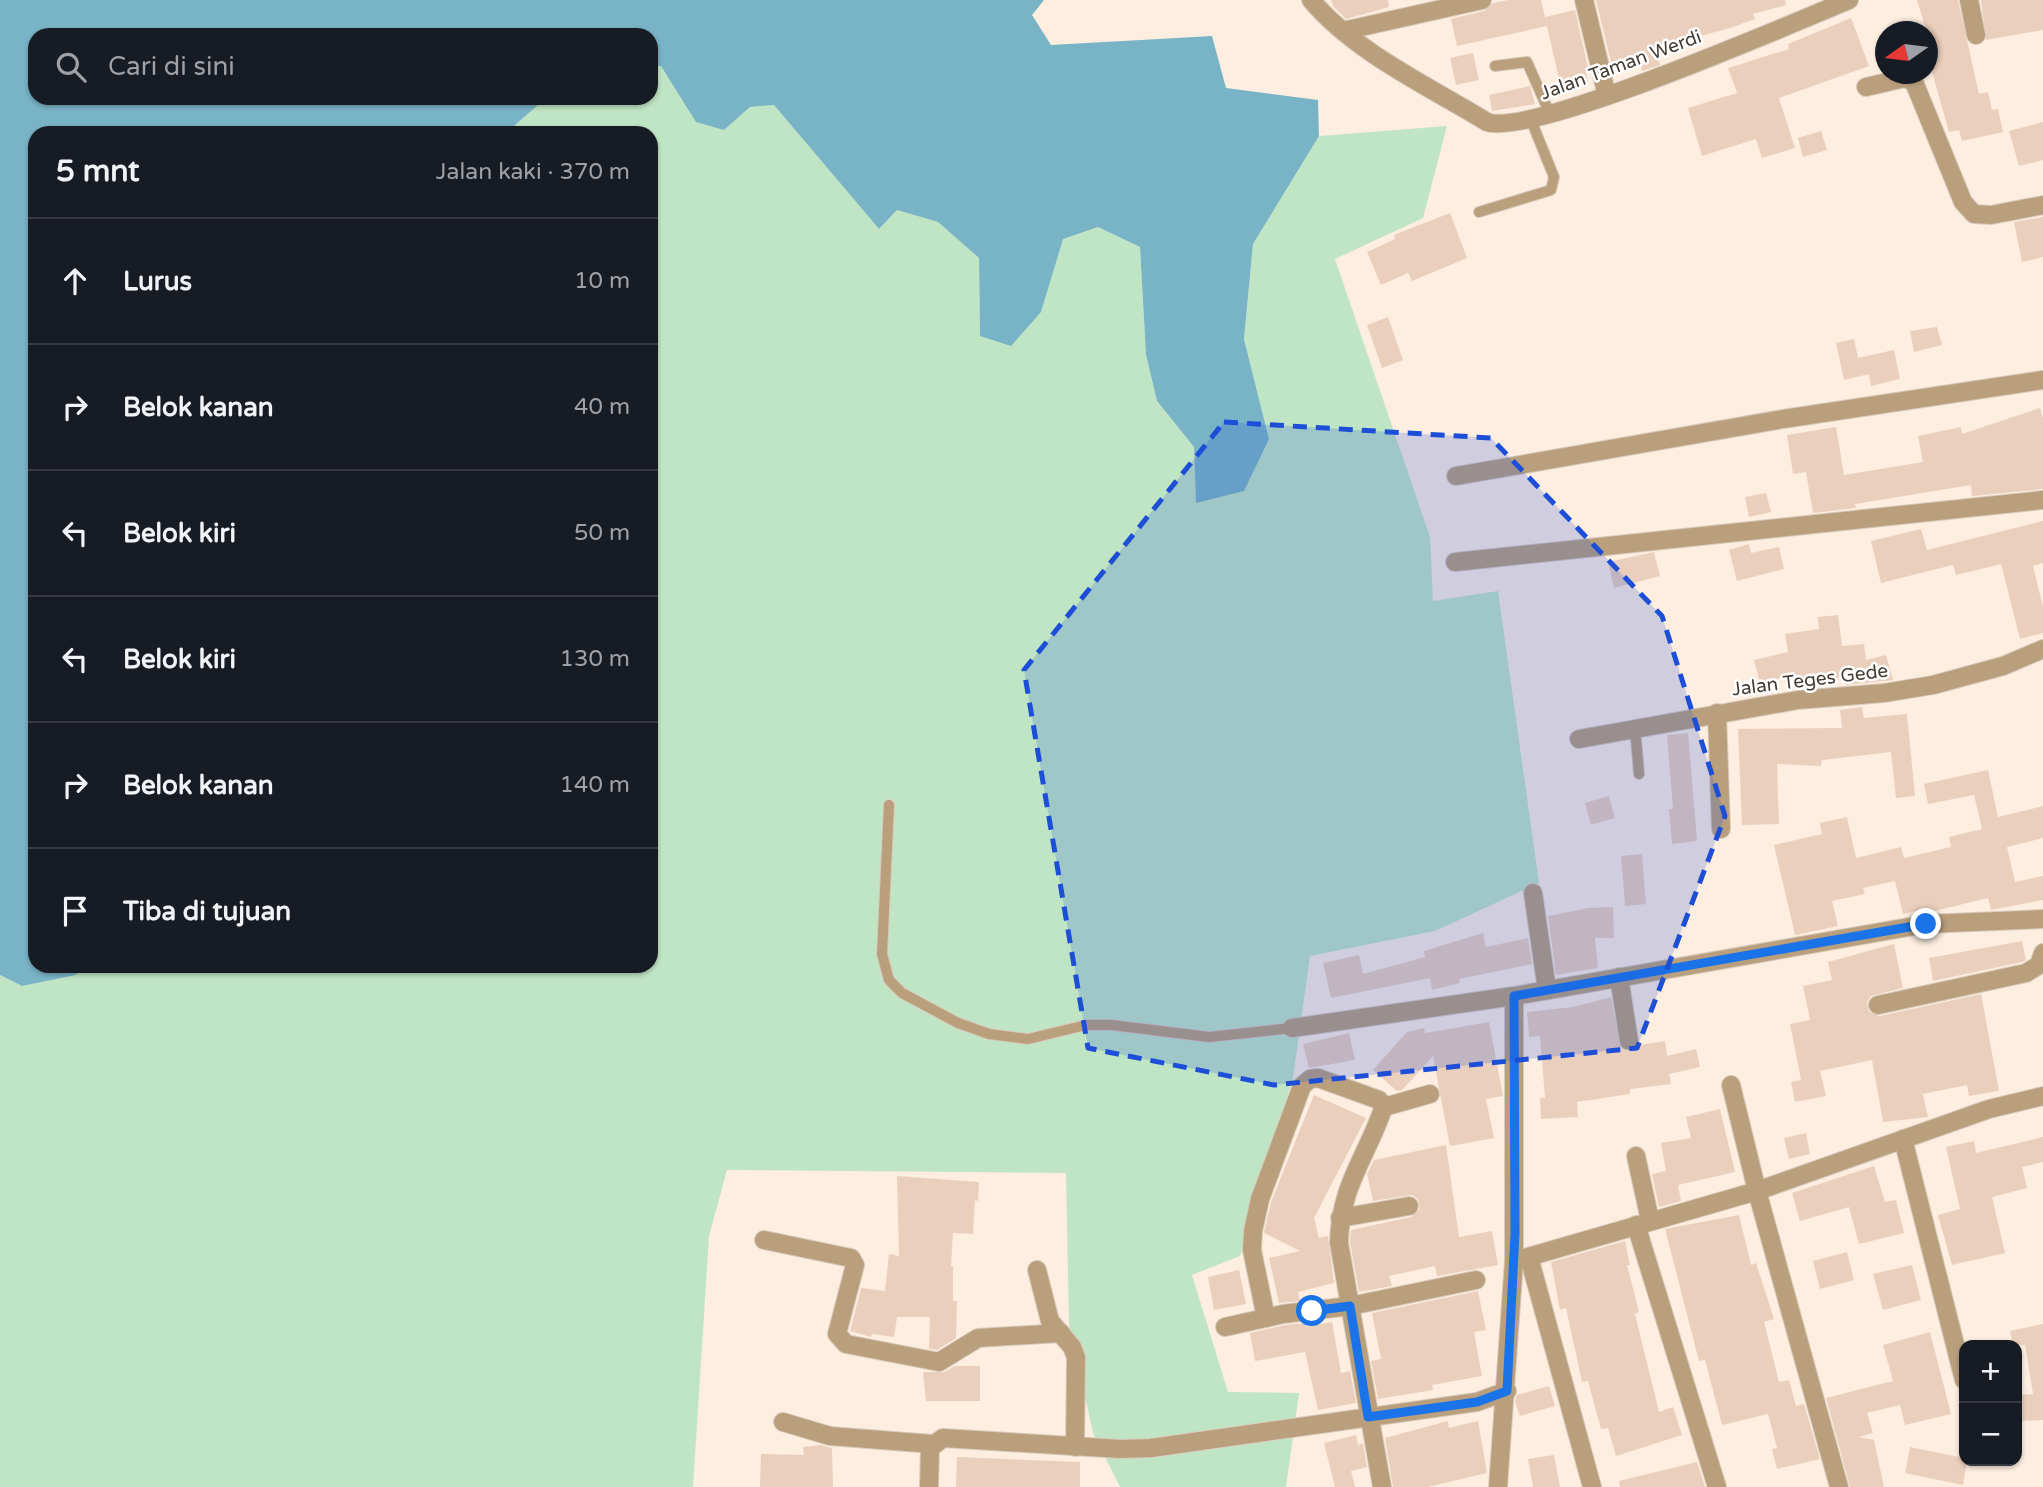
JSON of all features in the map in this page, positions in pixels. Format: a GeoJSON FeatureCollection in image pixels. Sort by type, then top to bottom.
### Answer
{"type":"FeatureCollection","features":[{"type":"Feature","properties":{"kind":"street","name":"Jalan Taman Werdi"},"geometry":{"type":"LineString","coordinates":[[1311,0],[1343,31],[1487,121],[1499,124],[1531,120],[1608,96],[1849,0]]}},
{"type":"Feature","properties":{"kind":"street"},"geometry":{"type":"LineString","coordinates":[[1343,31],[1482,0]]}},
{"type":"Feature","properties":{"kind":"street"},"geometry":{"type":"LineString","coordinates":[[1584,0],[1608,96]]}},
{"type":"Feature","properties":{"kind":"street"},"geometry":{"type":"LineString","coordinates":[[1969,0],[1976,35]]}},
{"type":"Feature","properties":{"kind":"street"},"geometry":{"type":"LineString","coordinates":[[1866,87],[1905,78],[1914,82],[1963,202],[1974,214],[1991,215],[2043,205]]}},
{"type":"Feature","properties":{"kind":"street"},"geometry":{"type":"LineString","coordinates":[[1456,476],[1783,419],[2043,380]]}},
{"type":"Feature","properties":{"kind":"street"},"geometry":{"type":"LineString","coordinates":[[1455,562],[2043,500]]}},
{"type":"Feature","properties":{"kind":"street","name":"Jalan Teges Gede"},"geometry":{"type":"LineString","coordinates":[[1579,739],[1798,700],[1884,693],[1933,685],[2003,666],[2043,649]]}},
{"type":"Feature","properties":{"kind":"street"},"geometry":{"type":"LineString","coordinates":[[1717,713],[1721,829]]}},
{"type":"Feature","properties":{"kind":"street"},"geometry":{"type":"LineString","coordinates":[[1533,893],[1547,990]]}},
{"type":"Feature","properties":{"kind":"street"},"geometry":{"type":"LineString","coordinates":[[1292,1028],[1514,996],[1926,924],[2043,919]]}},
{"type":"Feature","properties":{"kind":"street"},"geometry":{"type":"LineString","coordinates":[[1878,1005],[2026,973],[2039,965],[2043,953]]}},
{"type":"Feature","properties":{"kind":"street"},"geometry":{"type":"LineString","coordinates":[[1619,976],[1629,1041]]}},
{"type":"Feature","properties":{"kind":"street"},"geometry":{"type":"LineString","coordinates":[[1498,1487],[1522,1259],[1514,996]]}},
{"type":"Feature","properties":{"kind":"street"},"geometry":{"type":"LineString","coordinates":[[1266,1318],[1252,1250],[1253,1231],[1259,1199],[1302,1086],[1306,1080],[1318,1078],[1379,1100],[1384,1107]]}},
{"type":"Feature","properties":{"kind":"street"},"geometry":{"type":"LineString","coordinates":[[1731,1085],[1757,1191],[1839,1487]]}},
{"type":"Feature","properties":{"kind":"street"},"geometry":{"type":"LineString","coordinates":[[1384,1107],[1430,1094]]}},
{"type":"Feature","properties":{"kind":"street"},"geometry":{"type":"LineString","coordinates":[[1522,1259],[1757,1191],[1989,1110],[2043,1096]]}},
{"type":"Feature","properties":{"kind":"street"},"geometry":{"type":"LineString","coordinates":[[1382,1487],[1342,1266],[1340,1217],[1345,1194],[1384,1107]]}},
{"type":"Feature","properties":{"kind":"street"},"geometry":{"type":"LineString","coordinates":[[1903,1139],[1959,1360]]}},
{"type":"Feature","properties":{"kind":"street"},"geometry":{"type":"LineString","coordinates":[[1636,1156],[1643,1222],[1717,1487]]}},
{"type":"Feature","properties":{"kind":"street"},"geometry":{"type":"LineString","coordinates":[[1340,1217],[1409,1206]]}},
{"type":"Feature","properties":{"kind":"street"},"geometry":{"type":"LineString","coordinates":[[764,1240],[851,1258],[855,1265],[836,1334],[846,1344],[939,1362],[978,1338],[1061,1333]]}},
{"type":"Feature","properties":{"kind":"street"},"geometry":{"type":"LineString","coordinates":[[1522,1259],[1592,1487]]}},
{"type":"Feature","properties":{"kind":"street"},"geometry":{"type":"LineString","coordinates":[[1037,1270],[1048,1317],[1074,1352],[1077,1366],[1075,1447]]}},
{"type":"Feature","properties":{"kind":"street"},"geometry":{"type":"LineString","coordinates":[[1225,1326],[1350,1306],[1476,1280]]}},
{"type":"Feature","properties":{"kind":"street"},"geometry":{"type":"LineString","coordinates":[[783,1422],[830,1436],[932,1444],[950,1438],[1121,1449],[1172,1446],[1477,1402],[1507,1391]]}},
{"type":"Feature","properties":{"kind":"street"},"geometry":{"type":"LineString","coordinates":[[929,1487],[932,1444]]}},
{"type":"Feature","properties":{"kind":"lane"},"geometry":{"type":"LineString","coordinates":[[1495,66],[1527,62],[1550,114]]}},
{"type":"Feature","properties":{"kind":"lane"},"geometry":{"type":"LineString","coordinates":[[1479,212],[1551,190],[1554,177],[1531,120]]}},
{"type":"Feature","properties":{"kind":"lane"},"geometry":{"type":"LineString","coordinates":[[1635,728],[1639,774]]}},
{"type":"Feature","properties":{"kind":"lane"},"geometry":{"type":"LineString","coordinates":[[889,805],[883,947],[885,972],[902,993],[938,1013],[989,1034],[1022,1039],[1098,1024],[1209,1037],[1292,1028]]}},
{"type":"Feature","properties":{"kind":"highlighted area"},"geometry":{"type":"Polygon","coordinates":[[[1224,422],[1491,438],[1662,616],[1725,816],[1637,1048],[1274,1085],[1088,1048],[1024,670],[1224,422]]]}},
{"type":"Feature","properties":{"kind":"green space"},"geometry":{"type":"Polygon","coordinates":[[[658,66],[661,66],[724,130],[750,107],[774,105],[879,229],[897,210],[938,222],[979,258],[980,335],[1041,312],[1062,239],[1098,227],[1140,247],[1146,355],[1157,401],[1194,447],[1196,503],[1269,439],[1244,339],[1253,244],[1319,136],[1447,126],[1423,218],[1335,259],[1430,537],[1433,601],[1498,591],[1539,883],[1435,931],[1310,956],[1293,1078],[1240,1256],[1192,1275],[1228,1392],[1299,1393],[1286,1487],[1120,1487],[1093,1433],[1069,1324],[1066,1173],[727,1170],[709,1236],[693,1487],[0,1487],[0,975],[22,986],[78,973],[658,973],[658,126],[514,126],[538,105],[658,105],[658,66]]]}},
{"type":"Feature","properties":{"kind":"water"},"geometry":{"type":"Polygon","coordinates":[[[0,0],[1044,0],[1032,15],[1051,45],[1212,36],[1226,88],[1318,100],[1319,136],[1253,244],[1244,339],[1269,439],[1244,491],[1196,503],[1194,447],[1157,401],[1146,355],[1140,247],[1098,227],[1063,239],[1041,312],[1011,346],[980,336],[979,258],[938,222],[897,210],[879,229],[774,105],[750,107],[724,130],[696,122],[661,66],[658,66],[658,28],[28,28],[28,105],[538,105],[514,126],[28,126],[28,973],[78,973],[22,986],[0,975],[0,0]]]}},
{"type":"Feature","properties":{"kind":"building"},"geometry":{"type":"Polygon","coordinates":[[[1331,0],[1388,0],[1389,7],[1346,19],[1333,6],[1331,0]]]}},
{"type":"Feature","properties":{"kind":"building"},"geometry":{"type":"Polygon","coordinates":[[[1541,0],[1547,26],[1457,46],[1451,19],[1484,11],[1493,3],[1541,0]]]}},
{"type":"Feature","properties":{"kind":"building"},"geometry":{"type":"Polygon","coordinates":[[[1596,0],[1785,0],[1786,5],[1753,14],[1755,19],[1730,28],[1660,47],[1661,52],[1657,53],[1660,65],[1642,71],[1640,57],[1611,62],[1596,0]]]}},
{"type":"Feature","properties":{"kind":"building"},"geometry":{"type":"Polygon","coordinates":[[[1917,0],[1958,0],[1979,94],[1988,92],[1992,110],[1998,109],[2003,132],[1962,141],[1959,130],[1949,132],[1935,84],[1938,84],[1938,21],[1923,21],[1917,0]]]}},
{"type":"Feature","properties":{"kind":"building"},"geometry":{"type":"Polygon","coordinates":[[[1981,0],[2043,0],[2043,30],[1986,40],[1981,0]]]}},
{"type":"Feature","properties":{"kind":"building"},"geometry":{"type":"Polygon","coordinates":[[[1575,10],[1588,68],[1585,68],[1588,82],[1561,88],[1545,17],[1575,10]]]}},
{"type":"Feature","properties":{"kind":"building"},"geometry":{"type":"Polygon","coordinates":[[[1851,18],[1869,66],[1779,98],[1795,148],[1762,158],[1756,139],[1702,156],[1688,108],[1737,93],[1728,68],[1789,49],[1788,44],[1851,18]]]}},
{"type":"Feature","properties":{"kind":"building"},"geometry":{"type":"Polygon","coordinates":[[[1473,53],[1479,80],[1456,85],[1450,58],[1473,53]]]}},
{"type":"Feature","properties":{"kind":"building"},"geometry":{"type":"Polygon","coordinates":[[[1530,86],[1535,104],[1492,111],[1489,95],[1530,86]]]}},
{"type":"Feature","properties":{"kind":"building"},"geometry":{"type":"Polygon","coordinates":[[[2043,122],[2043,160],[2019,166],[2009,131],[2043,122]]]}},
{"type":"Feature","properties":{"kind":"building"},"geometry":{"type":"Polygon","coordinates":[[[1821,131],[1827,150],[1803,157],[1798,138],[1821,131]]]}},
{"type":"Feature","properties":{"kind":"building"},"geometry":{"type":"Polygon","coordinates":[[[1450,213],[1467,258],[1412,281],[1408,273],[1381,285],[1367,252],[1395,239],[1394,235],[1450,213]]]}},
{"type":"Feature","properties":{"kind":"building"},"geometry":{"type":"Polygon","coordinates":[[[2043,217],[2043,257],[2022,262],[2014,222],[2043,217]]]}},
{"type":"Feature","properties":{"kind":"building"},"geometry":{"type":"Polygon","coordinates":[[[1388,317],[1403,360],[1382,368],[1367,325],[1388,317]]]}},
{"type":"Feature","properties":{"kind":"building"},"geometry":{"type":"Polygon","coordinates":[[[1937,327],[1942,345],[1914,352],[1910,331],[1937,327]]]}},
{"type":"Feature","properties":{"kind":"building"},"geometry":{"type":"Polygon","coordinates":[[[1854,339],[1858,358],[1894,350],[1900,379],[1871,386],[1869,374],[1844,380],[1836,343],[1854,339]]]}},
{"type":"Feature","properties":{"kind":"building"},"geometry":{"type":"Polygon","coordinates":[[[2040,408],[2043,418],[2043,489],[1972,496],[1971,485],[1855,504],[1856,508],[1813,513],[1806,472],[1793,474],[1787,435],[1836,427],[1844,475],[1923,462],[1918,436],[1961,427],[1962,434],[2040,408]]]}},
{"type":"Feature","properties":{"kind":"building"},"geometry":{"type":"Polygon","coordinates":[[[1766,493],[1771,512],[1749,517],[1745,497],[1766,493]]]}},
{"type":"Feature","properties":{"kind":"building"},"geometry":{"type":"Polygon","coordinates":[[[2043,521],[2043,563],[2033,566],[2043,607],[2043,633],[2020,639],[2001,564],[1956,575],[1953,565],[1881,583],[1871,541],[1921,529],[1927,550],[2043,521]]]}},
{"type":"Feature","properties":{"kind":"building"},"geometry":{"type":"Polygon","coordinates":[[[1749,544],[1751,553],[1779,547],[1784,569],[1737,581],[1729,550],[1749,544]]]}},
{"type":"Feature","properties":{"kind":"building"},"geometry":{"type":"Polygon","coordinates":[[[1654,552],[1660,576],[1614,588],[1608,562],[1654,552]]]}},
{"type":"Feature","properties":{"kind":"building"},"geometry":{"type":"Polygon","coordinates":[[[1838,615],[1842,646],[1864,644],[1866,660],[1886,655],[1893,680],[1846,685],[1845,677],[1793,685],[1792,675],[1760,683],[1754,660],[1788,652],[1785,634],[1819,629],[1818,617],[1838,615]]]}},
{"type":"Feature","properties":{"kind":"building"},"geometry":{"type":"Polygon","coordinates":[[[1862,707],[1864,718],[1907,714],[1915,796],[1896,798],[1891,752],[1822,760],[1821,766],[1777,764],[1779,824],[1742,825],[1738,729],[1842,728],[1840,710],[1862,707]]]}},
{"type":"Feature","properties":{"kind":"building"},"geometry":{"type":"Polygon","coordinates":[[[1688,733],[1697,841],[1672,844],[1669,809],[1673,809],[1667,735],[1688,733]]]}},
{"type":"Feature","properties":{"kind":"building"},"geometry":{"type":"Polygon","coordinates":[[[1988,770],[1998,817],[2043,806],[2043,838],[2007,847],[2015,882],[2043,876],[2043,900],[1991,910],[1988,898],[1930,912],[1929,908],[1903,914],[1895,881],[1863,888],[1865,894],[1832,901],[1838,926],[1795,935],[1774,845],[1822,834],[1820,823],[1847,817],[1856,858],[1901,847],[1904,858],[1951,847],[1949,837],[1982,829],[1974,795],[1928,804],[1924,784],[1988,770]]]}},
{"type":"Feature","properties":{"kind":"building"},"geometry":{"type":"Polygon","coordinates":[[[1609,796],[1615,818],[1591,825],[1585,803],[1609,796]]]}},
{"type":"Feature","properties":{"kind":"building"},"geometry":{"type":"Polygon","coordinates":[[[1642,854],[1646,904],[1625,906],[1621,856],[1642,854]]]}},
{"type":"Feature","properties":{"kind":"building"},"geometry":{"type":"Polygon","coordinates":[[[1613,907],[1614,938],[1595,938],[1598,968],[1556,975],[1548,916],[1588,908],[1613,907]]]}},
{"type":"Feature","properties":{"kind":"building"},"geometry":{"type":"Polygon","coordinates":[[[1483,933],[1486,947],[1528,938],[1532,964],[1459,979],[1460,983],[1432,990],[1430,978],[1331,998],[1323,963],[1359,955],[1363,974],[1425,957],[1424,951],[1483,933]]]}},
{"type":"Feature","properties":{"kind":"building"},"geometry":{"type":"Polygon","coordinates":[[[2022,941],[2026,960],[2022,962],[1933,981],[1929,958],[2022,941]]]}},
{"type":"Feature","properties":{"kind":"building"},"geometry":{"type":"Polygon","coordinates":[[[1894,944],[1903,988],[1871,996],[1867,1002],[1869,1012],[1880,1016],[1981,994],[1999,1091],[1969,1096],[1967,1085],[1923,1094],[1928,1117],[1883,1122],[1872,1060],[1820,1071],[1826,1096],[1795,1102],[1791,1082],[1801,1080],[1790,1024],[1810,1020],[1803,986],[1832,980],[1828,962],[1894,944]]]}},
{"type":"Feature","properties":{"kind":"building"},"geometry":{"type":"Polygon","coordinates":[[[1611,997],[1621,1049],[1631,1052],[1640,1045],[1665,1041],[1667,1056],[1696,1049],[1700,1067],[1669,1074],[1671,1084],[1630,1089],[1630,1094],[1577,1102],[1578,1117],[1541,1119],[1540,1098],[1545,1098],[1540,1036],[1529,1037],[1527,1012],[1573,1007],[1611,997]]]}},
{"type":"Feature","properties":{"kind":"building"},"geometry":{"type":"Polygon","coordinates":[[[1489,1022],[1503,1096],[1486,1099],[1494,1138],[1450,1146],[1433,1056],[1402,1090],[1397,1091],[1373,1070],[1407,1032],[1424,1028],[1425,1033],[1489,1022]]]}},
{"type":"Feature","properties":{"kind":"building"},"geometry":{"type":"Polygon","coordinates":[[[1349,1033],[1355,1060],[1309,1068],[1303,1044],[1349,1033]]]}},
{"type":"Feature","properties":{"kind":"building"},"geometry":{"type":"Polygon","coordinates":[[[1314,1095],[1366,1118],[1314,1218],[1319,1238],[1328,1236],[1334,1283],[1298,1292],[1300,1301],[1279,1303],[1269,1258],[1300,1251],[1264,1233],[1271,1202],[1314,1095]]]}},
{"type":"Feature","properties":{"kind":"building"},"geometry":{"type":"Polygon","coordinates":[[[1720,1109],[1735,1172],[1678,1185],[1681,1201],[1659,1207],[1652,1174],[1666,1171],[1661,1143],[1691,1138],[1686,1117],[1720,1109]]]}},
{"type":"Feature","properties":{"kind":"building"},"geometry":{"type":"Polygon","coordinates":[[[1806,1133],[1810,1154],[1789,1159],[1784,1138],[1806,1133]]]}},
{"type":"Feature","properties":{"kind":"building"},"geometry":{"type":"Polygon","coordinates":[[[2043,1137],[2043,1162],[2022,1167],[2027,1188],[1992,1197],[2005,1253],[1952,1265],[1938,1215],[1960,1209],[1946,1147],[1974,1141],[1976,1153],[2043,1137]]]}},
{"type":"Feature","properties":{"kind":"building"},"geometry":{"type":"Polygon","coordinates":[[[1446,1145],[1459,1237],[1492,1231],[1498,1265],[1437,1276],[1435,1266],[1389,1276],[1392,1286],[1359,1292],[1350,1242],[1351,1230],[1411,1217],[1420,1209],[1418,1199],[1412,1195],[1373,1201],[1367,1174],[1374,1160],[1446,1145]]]}},
{"type":"Feature","properties":{"kind":"building"},"geometry":{"type":"Polygon","coordinates":[[[1874,1166],[1885,1202],[1896,1200],[1904,1233],[1859,1244],[1849,1207],[1800,1221],[1792,1193],[1874,1166]]]}},
{"type":"Feature","properties":{"kind":"building"},"geometry":{"type":"Polygon","coordinates":[[[897,1176],[979,1182],[973,1234],[953,1233],[951,1266],[953,1301],[957,1301],[956,1338],[937,1350],[929,1349],[930,1317],[897,1317],[894,1337],[872,1334],[871,1337],[850,1331],[861,1288],[885,1291],[889,1254],[899,1256],[897,1176]]]}},
{"type":"Feature","properties":{"kind":"building"},"geometry":{"type":"Polygon","coordinates":[[[1739,1215],[1751,1265],[1756,1263],[1774,1319],[1764,1322],[1779,1382],[1789,1380],[1796,1406],[1804,1404],[1820,1459],[1777,1469],[1772,1449],[1777,1448],[1768,1414],[1722,1425],[1705,1360],[1699,1361],[1665,1229],[1739,1215]]]}},
{"type":"Feature","properties":{"kind":"building"},"geometry":{"type":"Polygon","coordinates":[[[1625,1241],[1630,1265],[1627,1265],[1639,1312],[1635,1314],[1659,1412],[1673,1407],[1682,1435],[1616,1456],[1608,1428],[1601,1429],[1588,1381],[1582,1382],[1566,1308],[1560,1310],[1551,1262],[1625,1241]]]}},
{"type":"Feature","properties":{"kind":"building"},"geometry":{"type":"Polygon","coordinates":[[[1847,1252],[1854,1280],[1820,1289],[1813,1261],[1847,1252]]]}},
{"type":"Feature","properties":{"kind":"building"},"geometry":{"type":"Polygon","coordinates":[[[1912,1265],[1921,1300],[1883,1310],[1873,1274],[1912,1265]]]}},
{"type":"Feature","properties":{"kind":"building"},"geometry":{"type":"Polygon","coordinates":[[[1239,1270],[1246,1304],[1214,1310],[1208,1277],[1239,1270]]]}},
{"type":"Feature","properties":{"kind":"building"},"geometry":{"type":"Polygon","coordinates":[[[1478,1291],[1486,1330],[1474,1332],[1482,1376],[1432,1385],[1433,1390],[1378,1399],[1371,1361],[1381,1359],[1372,1313],[1478,1291]]]}},
{"type":"Feature","properties":{"kind":"building"},"geometry":{"type":"Polygon","coordinates":[[[1332,1322],[1341,1373],[1350,1371],[1356,1403],[1318,1410],[1305,1352],[1255,1361],[1250,1333],[1285,1325],[1305,1323],[1306,1327],[1332,1322]]]}},
{"type":"Feature","properties":{"kind":"building"},"geometry":{"type":"Polygon","coordinates":[[[2043,1324],[2043,1420],[2022,1421],[2022,1395],[2033,1394],[2025,1345],[2022,1345],[2022,1340],[2012,1340],[2010,1331],[2043,1324]]]}},
{"type":"Feature","properties":{"kind":"building"},"geometry":{"type":"Polygon","coordinates":[[[1930,1332],[1951,1414],[1905,1425],[1900,1405],[1867,1413],[1873,1433],[1859,1437],[1874,1440],[1884,1487],[1850,1487],[1826,1398],[1893,1381],[1883,1345],[1930,1332]]]}},
{"type":"Feature","properties":{"kind":"building"},"geometry":{"type":"Polygon","coordinates":[[[955,1366],[980,1366],[980,1401],[926,1401],[923,1372],[944,1372],[955,1366]]]}},
{"type":"Feature","properties":{"kind":"building"},"geometry":{"type":"Polygon","coordinates":[[[1549,1386],[1555,1406],[1520,1416],[1515,1402],[1517,1395],[1549,1386]]]}},
{"type":"Feature","properties":{"kind":"building"},"geometry":{"type":"Polygon","coordinates":[[[1448,1421],[1449,1428],[1478,1421],[1487,1473],[1428,1487],[1393,1487],[1385,1438],[1448,1421]]]}},
{"type":"Feature","properties":{"kind":"building"},"geometry":{"type":"Polygon","coordinates":[[[1356,1435],[1358,1445],[1363,1443],[1367,1467],[1351,1471],[1355,1487],[1335,1487],[1324,1443],[1356,1435]]]}},
{"type":"Feature","properties":{"kind":"building"},"geometry":{"type":"Polygon","coordinates":[[[821,1445],[832,1448],[833,1487],[760,1487],[761,1454],[804,1455],[803,1447],[821,1445]]]}},
{"type":"Feature","properties":{"kind":"building"},"geometry":{"type":"Polygon","coordinates":[[[1910,1447],[1959,1457],[1959,1466],[1966,1466],[1963,1485],[1905,1473],[1910,1447]]]}},
{"type":"Feature","properties":{"kind":"building"},"geometry":{"type":"Polygon","coordinates":[[[1554,1455],[1560,1487],[1533,1487],[1528,1459],[1554,1455]]]}},
{"type":"Feature","properties":{"kind":"building"},"geometry":{"type":"Polygon","coordinates":[[[957,1457],[1080,1462],[1080,1487],[956,1487],[957,1457]]]}},
{"type":"Feature","properties":{"kind":"building"},"geometry":{"type":"Polygon","coordinates":[[[1697,1462],[1705,1487],[1620,1487],[1619,1481],[1697,1462]]]}},
{"type":"Feature","properties":{"kind":"route"},"geometry":{"type":"LineString","coordinates":[[1312,1311],[1350,1306],[1368,1417],[1477,1402],[1507,1391],[1515,1233],[1514,996],[1926,924]]}}]}
